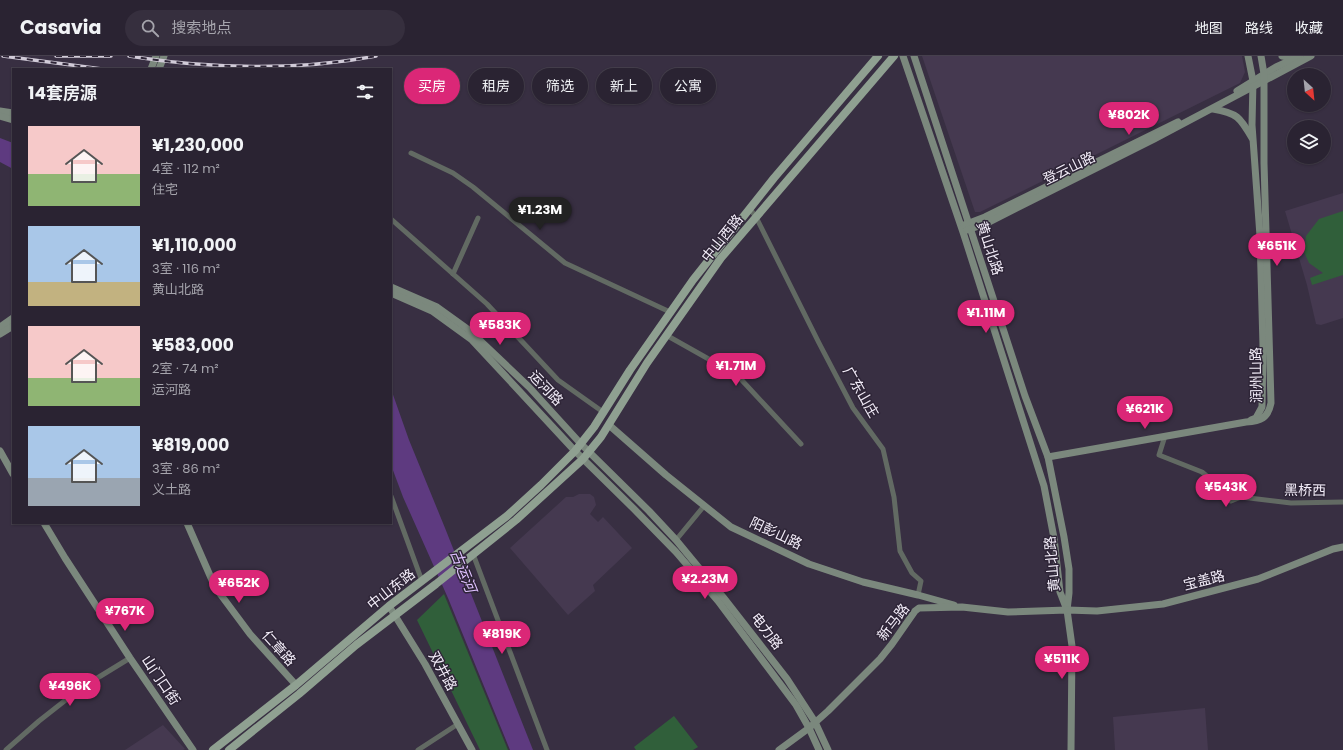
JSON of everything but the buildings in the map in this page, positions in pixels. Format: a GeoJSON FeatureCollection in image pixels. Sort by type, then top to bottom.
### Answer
{"type":"FeatureCollection","features":[{"type":"Feature","properties":{"kind":"main road","name":"中山西路"},"geometry":{"type":"LineString","coordinates":[[582,444],[630,370],[698,274],[750,209],[878,56]]}},
{"type":"Feature","properties":{"kind":"main road","name":"中山西路"},"geometry":{"type":"LineString","coordinates":[[589,452],[609,425],[666,335],[721,258],[894,56]]}},
{"type":"Feature","properties":{"kind":"main road","name":"中山东路"},"geometry":{"type":"LineString","coordinates":[[213,750],[296,685],[390,606],[507,516],[582,444]]}},
{"type":"Feature","properties":{"kind":"main road","name":"中山东路"},"geometry":{"type":"LineString","coordinates":[[229,750],[299,694],[356,645],[516,520],[589,452]]}},
{"type":"Feature","properties":{"kind":"street"},"geometry":{"type":"LineString","coordinates":[[151,68],[156,56]]}},
{"type":"Feature","properties":{"kind":"street"},"geometry":{"type":"LineString","coordinates":[[159,68],[164,56]]}},
{"type":"Feature","properties":{"kind":"street","name":"黄山北路"},"geometry":{"type":"LineString","coordinates":[[903,56],[1048,457],[1069,569],[1067,610]]}},
{"type":"Feature","properties":{"kind":"street","name":"黄山北路"},"geometry":{"type":"LineString","coordinates":[[914,56],[1044,486],[1054,538],[1060,592],[1067,610]]}},
{"type":"Feature","properties":{"kind":"street","name":"润州山路"},"geometry":{"type":"LineString","coordinates":[[1246,422],[1256,418],[1262,408],[1263,346],[1260,236],[1252,125],[1253,84],[1248,56]]}},
{"type":"Feature","properties":{"kind":"street","name":"润州山路"},"geometry":{"type":"LineString","coordinates":[[1246,422],[1257,421],[1267,415],[1271,403],[1264,163],[1264,78],[1261,56]]}},
{"type":"Feature","properties":{"kind":"street"},"geometry":{"type":"LineString","coordinates":[[1282,56],[1297,57]]}},
{"type":"Feature","properties":{"kind":"street","name":"登云山路"},"geometry":{"type":"LineString","coordinates":[[966,228],[985,217],[1311,56]]}},
{"type":"Feature","properties":{"kind":"street","name":"登云山路"},"geometry":{"type":"LineString","coordinates":[[1264,78],[1297,57]]}},
{"type":"Feature","properties":{"kind":"street","name":"登云山路"},"geometry":{"type":"LineString","coordinates":[[966,228],[992,220],[1213,109],[1253,84]]}},
{"type":"Feature","properties":{"kind":"street"},"geometry":{"type":"LineString","coordinates":[[1213,109],[1234,114],[1245,126],[1254,142]]}},
{"type":"Feature","properties":{"kind":"street"},"geometry":{"type":"LineString","coordinates":[[0,111],[12,113]]}},
{"type":"Feature","properties":{"kind":"street"},"geometry":{"type":"LineString","coordinates":[[0,116],[12,120]]}},
{"type":"Feature","properties":{"kind":"street"},"geometry":{"type":"LineString","coordinates":[[411,153],[453,174],[474,187],[566,263],[670,312]]}},
{"type":"Feature","properties":{"kind":"street","name":"广东山庄"},"geometry":{"type":"LineString","coordinates":[[750,209],[756,217],[853,408],[883,449],[894,497],[900,551],[912,574],[921,581],[918,595]]}},
{"type":"Feature","properties":{"kind":"street"},"geometry":{"type":"LineString","coordinates":[[453,274],[478,218]]}},
{"type":"Feature","properties":{"kind":"street"},"geometry":{"type":"LineString","coordinates":[[392,220],[487,304],[558,380],[603,412]]}},
{"type":"Feature","properties":{"kind":"street","name":"运河路"},"geometry":{"type":"LineString","coordinates":[[392,287],[437,307],[469,330],[529,387],[589,452]]}},
{"type":"Feature","properties":{"kind":"street","name":"运河路"},"geometry":{"type":"LineString","coordinates":[[392,293],[432,311],[472,340],[583,459]]}},
{"type":"Feature","properties":{"kind":"street"},"geometry":{"type":"LineString","coordinates":[[0,327],[12,319]]}},
{"type":"Feature","properties":{"kind":"street"},"geometry":{"type":"LineString","coordinates":[[0,334],[12,327]]}},
{"type":"Feature","properties":{"kind":"street"},"geometry":{"type":"LineString","coordinates":[[666,335],[737,375],[801,444]]}},
{"type":"Feature","properties":{"kind":"street"},"geometry":{"type":"LineString","coordinates":[[1048,457],[1246,422]]}},
{"type":"Feature","properties":{"kind":"street","name":"阳彭山路"},"geometry":{"type":"LineString","coordinates":[[609,425],[666,475],[731,526],[809,564],[863,582],[962,607]]}},
{"type":"Feature","properties":{"kind":"street","name":"黑桥西"},"geometry":{"type":"LineString","coordinates":[[1165,436],[1159,455],[1202,472],[1216,484],[1231,501],[1241,497],[1291,503],[1343,502]]}},
{"type":"Feature","properties":{"kind":"street"},"geometry":{"type":"LineString","coordinates":[[0,450],[12,472]]}},
{"type":"Feature","properties":{"kind":"street","name":"电力路"},"geometry":{"type":"LineString","coordinates":[[589,452],[676,540],[754,635],[787,679],[814,722],[828,750]]}},
{"type":"Feature","properties":{"kind":"street","name":"电力路"},"geometry":{"type":"LineString","coordinates":[[583,459],[676,552],[718,601],[796,706],[809,728],[819,750]]}},
{"type":"Feature","properties":{"kind":"street"},"geometry":{"type":"LineString","coordinates":[[392,499],[422,582]]}},
{"type":"Feature","properties":{"kind":"street"},"geometry":{"type":"LineString","coordinates":[[676,540],[704,506]]}},
{"type":"Feature","properties":{"kind":"street","name":"山门口街"},"geometry":{"type":"LineString","coordinates":[[45,524],[130,658],[193,750]]}},
{"type":"Feature","properties":{"kind":"street","name":"仁章路"},"geometry":{"type":"LineString","coordinates":[[187,524],[215,587],[250,634],[296,685]]}},
{"type":"Feature","properties":{"kind":"street","name":"宝盖路"},"geometry":{"type":"LineString","coordinates":[[1067,610],[1097,611],[1162,604],[1258,579],[1333,549],[1343,547]]}},
{"type":"Feature","properties":{"kind":"street"},"geometry":{"type":"LineString","coordinates":[[473,554],[547,750]]}},
{"type":"Feature","properties":{"kind":"street","name":"双井路"},"geometry":{"type":"LineString","coordinates":[[390,606],[472,750]]}},
{"type":"Feature","properties":{"kind":"street","name":"新马路"},"geometry":{"type":"LineString","coordinates":[[779,750],[809,728],[882,658],[914,611],[919,608],[962,607],[1008,612],[1067,610]]}},
{"type":"Feature","properties":{"kind":"street"},"geometry":{"type":"LineString","coordinates":[[1067,610],[1072,646],[1071,750]]}},
{"type":"Feature","properties":{"kind":"street"},"geometry":{"type":"LineString","coordinates":[[6,750],[39,720],[81,688],[130,658]]}},
{"type":"Feature","properties":{"kind":"street"},"geometry":{"type":"LineString","coordinates":[[418,750],[458,724]]}},
{"type":"Feature","properties":{"kind":"shaded area"},"geometry":{"type":"Polygon","coordinates":[[[922,56],[1242,56],[1245,72],[1240,83],[980,212],[975,212],[922,56]]]}},
{"type":"Feature","properties":{"kind":"shaded area"},"geometry":{"type":"Polygon","coordinates":[[[0,138],[12,143],[12,168],[0,162],[0,138]]]}},
{"type":"Feature","properties":{"kind":"shaded area"},"geometry":{"type":"Polygon","coordinates":[[[1343,193],[1343,318],[1321,325],[1316,324],[1307,285],[1285,211],[1343,193]]]}},
{"type":"Feature","properties":{"kind":"shaded area"},"geometry":{"type":"Polygon","coordinates":[[[392,392],[409,440],[533,750],[510,750],[448,598],[403,497],[392,468],[392,392]]]}},
{"type":"Feature","properties":{"kind":"shaded area"},"geometry":{"type":"Polygon","coordinates":[[[579,494],[590,494],[594,497],[596,505],[590,514],[598,522],[603,517],[632,548],[593,585],[595,591],[568,615],[510,548],[566,497],[573,497],[579,494]]]}},
{"type":"Feature","properties":{"kind":"shaded area"},"geometry":{"type":"Polygon","coordinates":[[[1205,708],[1208,750],[1115,750],[1113,717],[1205,708]]]}},
{"type":"Feature","properties":{"kind":"shaded area"},"geometry":{"type":"Polygon","coordinates":[[[163,725],[185,749],[125,750],[163,725]]]}},
{"type":"Feature","properties":{"kind":"green space"},"geometry":{"type":"Polygon","coordinates":[[[1343,211],[1343,275],[1312,285],[1310,278],[1323,273],[1309,263],[1304,252],[1306,236],[1319,219],[1343,211]]]}},
{"type":"Feature","properties":{"kind":"green space"},"geometry":{"type":"Polygon","coordinates":[[[444,594],[508,750],[480,750],[417,620],[444,594]]]}},
{"type":"Feature","properties":{"kind":"green space"},"geometry":{"type":"Polygon","coordinates":[[[674,716],[698,747],[693,750],[636,750],[634,747],[674,716]]]}},
{"type":"Feature","properties":{"kind":"railway"},"geometry":{"type":"LineString","coordinates":[[3,56],[94,68]]}},
{"type":"Feature","properties":{"kind":"railway"},"geometry":{"type":"LineString","coordinates":[[56,56],[111,56]]}},
{"type":"Feature","properties":{"kind":"railway"},"geometry":{"type":"LineString","coordinates":[[129,56],[190,64],[221,66],[284,66],[316,64],[376,56]]}},
{"type":"Feature","properties":{"kind":"water label","name":"古运河"},"geometry":{"type":"Point","coordinates":[463,571]}}]}
